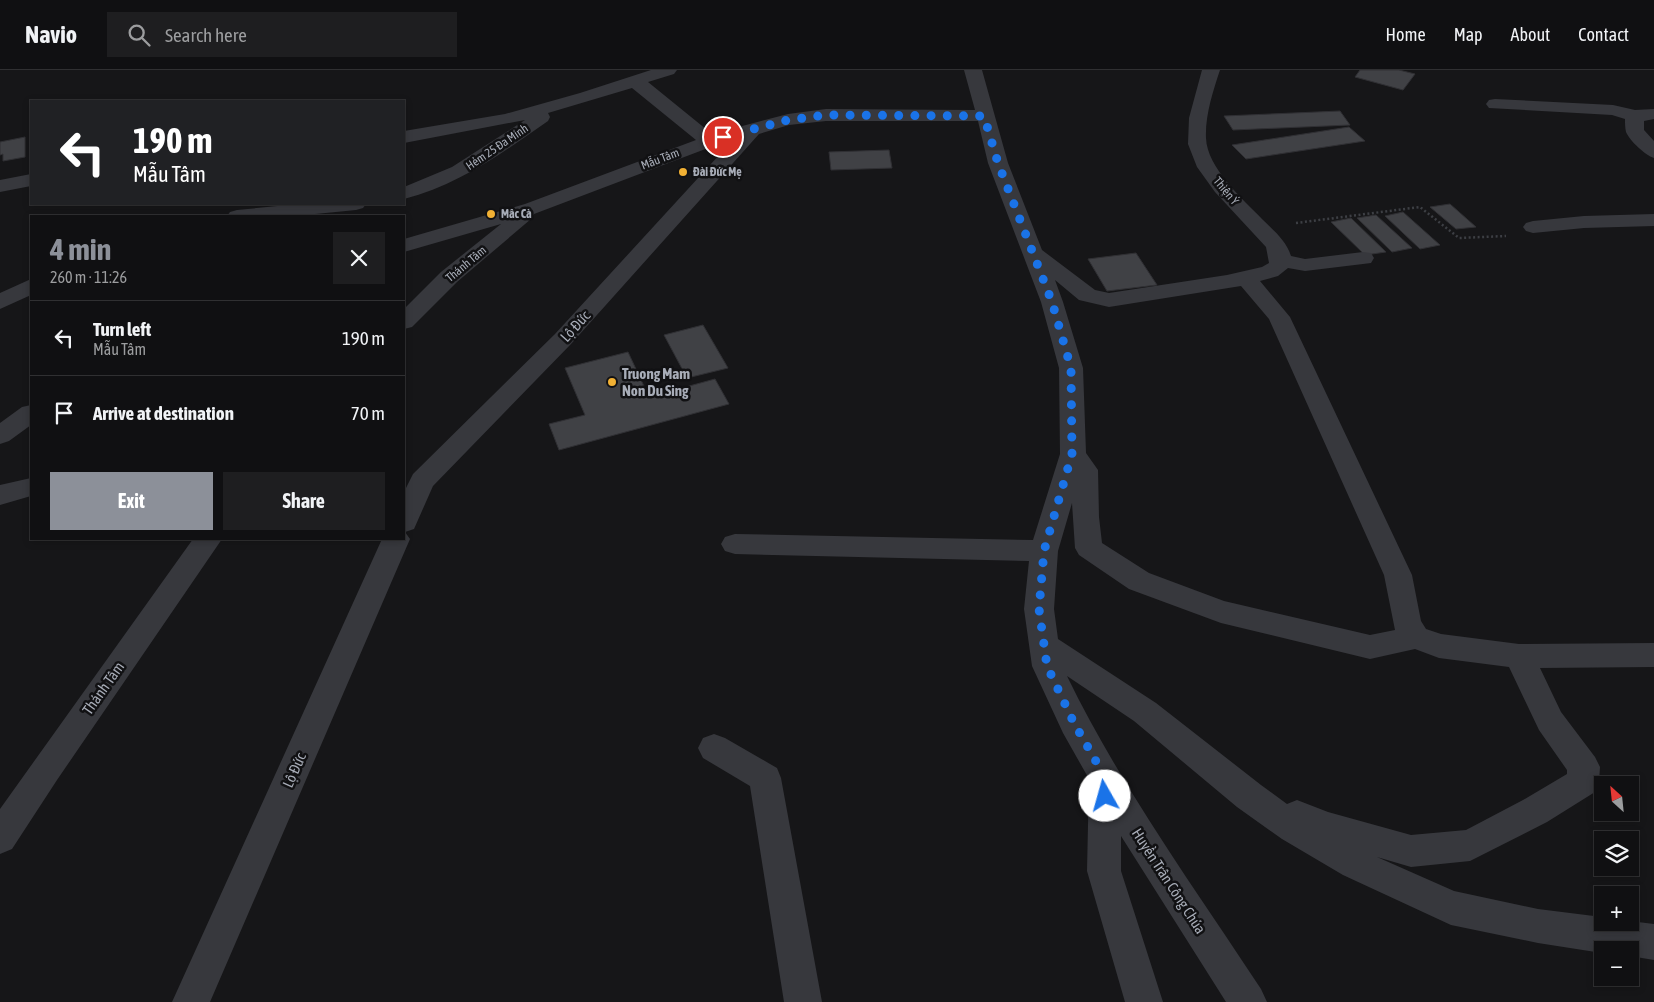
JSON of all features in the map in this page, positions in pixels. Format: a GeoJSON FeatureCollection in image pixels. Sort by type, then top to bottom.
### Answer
{"type":"FeatureCollection","features":[{"type":"Feature","properties":{"kind":"street"},"geometry":{"type":"LineString","coordinates":[[405,137],[507,119],[668,70]]}},
{"type":"Feature","properties":{"kind":"street","name":"Huyền Trân Công Chúa"},"geometry":{"type":"LineString","coordinates":[[973,70],[998,163],[1052,302],[1071,368],[1072,454],[1044,551],[1039,609],[1047,666],[1074,723],[1123,809],[1248,1002]]}},
{"type":"Feature","properties":{"kind":"street","name":"Thiện Ý"},"geometry":{"type":"LineString","coordinates":[[1211,70],[1203,95],[1196,142],[1204,165],[1258,228],[1277,247],[1281,260]]}},
{"type":"Feature","properties":{"kind":"street"},"geometry":{"type":"LineString","coordinates":[[634,80],[709,141]]}},
{"type":"Feature","properties":{"kind":"street"},"geometry":{"type":"LineString","coordinates":[[1495,104],[1613,110],[1634,116],[1654,114]]}},
{"type":"Feature","properties":{"kind":"street","name":"Hẻm 25 Đa Minh"},"geometry":{"type":"LineString","coordinates":[[405,193],[423,188],[471,166],[558,105]]}},
{"type":"Feature","properties":{"kind":"street","name":"Mẫu Tâm"},"geometry":{"type":"LineString","coordinates":[[405,246],[532,208],[709,141],[788,120],[826,115],[984,116]]}},
{"type":"Feature","properties":{"kind":"street"},"geometry":{"type":"LineString","coordinates":[[1634,116],[1635,131],[1654,152]]}},
{"type":"Feature","properties":{"kind":"street","name":"Lộ Đức"},"geometry":{"type":"LineString","coordinates":[[405,517],[413,479],[563,339],[751,131]]}},
{"type":"Feature","properties":{"kind":"street"},"geometry":{"type":"LineString","coordinates":[[0,186],[30,180]]}},
{"type":"Feature","properties":{"kind":"street"},"geometry":{"type":"LineString","coordinates":[[248,215],[346,205]]}},
{"type":"Feature","properties":{"kind":"street","name":"Thánh Tâm"},"geometry":{"type":"LineString","coordinates":[[405,321],[449,277],[532,208]]}},
{"type":"Feature","properties":{"kind":"street"},"geometry":{"type":"LineString","coordinates":[[1533,227],[1584,222],[1654,220]]}},
{"type":"Feature","properties":{"kind":"street"},"geometry":{"type":"LineString","coordinates":[[1033,253],[1087,294],[1109,300],[1246,278],[1272,271],[1279,266],[1281,260],[1306,265],[1363,258]]}},
{"type":"Feature","properties":{"kind":"street"},"geometry":{"type":"LineString","coordinates":[[1246,278],[1279,317],[1398,575],[1407,625],[1416,637],[1438,646],[1519,656],[1654,655]]}},
{"type":"Feature","properties":{"kind":"street"},"geometry":{"type":"LineString","coordinates":[[0,302],[30,287]]}},
{"type":"Feature","properties":{"kind":"street"},"geometry":{"type":"LineString","coordinates":[[0,435],[30,414]]}},
{"type":"Feature","properties":{"kind":"street"},"geometry":{"type":"LineString","coordinates":[[1072,454],[1085,470],[1085,517],[1088,548],[1139,581],[1221,612],[1370,648],[1416,637]]}},
{"type":"Feature","properties":{"kind":"street"},"geometry":{"type":"LineString","coordinates":[[0,495],[30,487]]}},
{"type":"Feature","properties":{"kind":"street","name":"Thánh Tâm"},"geometry":{"type":"LineString","coordinates":[[0,838],[45,770],[207,540]]}},
{"type":"Feature","properties":{"kind":"street","name":"Lộ Đức"},"geometry":{"type":"LineString","coordinates":[[191,1002],[396,540]]}},
{"type":"Feature","properties":{"kind":"street"},"geometry":{"type":"LineString","coordinates":[[735,544],[1044,551]]}},
{"type":"Feature","properties":{"kind":"street"},"geometry":{"type":"LineString","coordinates":[[1044,645],[1145,712],[1249,796],[1294,828],[1355,864],[1451,908],[1538,926],[1654,942]]}},
{"type":"Feature","properties":{"kind":"street"},"geometry":{"type":"LineString","coordinates":[[1249,796],[1328,828],[1411,850],[1470,845],[1535,812],[1583,782],[1584,767],[1550,721],[1536,696],[1519,656]]}},
{"type":"Feature","properties":{"kind":"street"},"geometry":{"type":"LineString","coordinates":[[714,748],[765,778],[802,1002]]}},
{"type":"Feature","properties":{"kind":"street"},"geometry":{"type":"LineString","coordinates":[[1105,777],[1104,871],[1144,1002]]}},
{"type":"Feature","properties":{"kind":"path"},"geometry":{"type":"LineString","coordinates":[[1258,228],[1420,207],[1459,238],[1496,237]]}},
{"type":"Feature","properties":{"kind":"building"},"geometry":{"type":"Polygon","coordinates":[[[1360,70],[1399,70],[1415,74],[1403,90],[1355,77],[1360,70]]]}},
{"type":"Feature","properties":{"kind":"building"},"geometry":{"type":"Polygon","coordinates":[[[1340,111],[1350,125],[1233,130],[1224,116],[1340,111]]]}},
{"type":"Feature","properties":{"kind":"building"},"geometry":{"type":"Polygon","coordinates":[[[1349,127],[1365,141],[1246,159],[1232,145],[1349,127]]]}},
{"type":"Feature","properties":{"kind":"building"},"geometry":{"type":"Polygon","coordinates":[[[25,137],[25,157],[3,161],[3,154],[0,155],[0,142],[25,137]]]}},
{"type":"Feature","properties":{"kind":"building"},"geometry":{"type":"Polygon","coordinates":[[[889,150],[892,168],[831,170],[829,152],[889,150]]]}},
{"type":"Feature","properties":{"kind":"building"},"geometry":{"type":"Polygon","coordinates":[[[1450,204],[1476,227],[1456,229],[1430,207],[1450,204]]]}},
{"type":"Feature","properties":{"kind":"building"},"geometry":{"type":"Polygon","coordinates":[[[1403,212],[1440,245],[1420,249],[1385,216],[1403,212]]]}},
{"type":"Feature","properties":{"kind":"building"},"geometry":{"type":"Polygon","coordinates":[[[1376,215],[1412,248],[1392,252],[1357,218],[1376,215]]]}},
{"type":"Feature","properties":{"kind":"building"},"geometry":{"type":"Polygon","coordinates":[[[1351,218],[1386,252],[1365,255],[1331,222],[1351,218]]]}},
{"type":"Feature","properties":{"kind":"building"},"geometry":{"type":"Polygon","coordinates":[[[1136,253],[1157,285],[1107,291],[1088,259],[1136,253]]]}},
{"type":"Feature","properties":{"kind":"building"},"geometry":{"type":"Polygon","coordinates":[[[703,325],[728,368],[687,378],[664,335],[703,325]]]}},
{"type":"Feature","properties":{"kind":"building"},"geometry":{"type":"Polygon","coordinates":[[[628,352],[649,397],[715,379],[729,404],[559,450],[549,424],[585,415],[565,368],[628,352]]]}},
{"type":"Feature","properties":{"kind":"place","name":"Đài Đức Mẹ"},"geometry":{"type":"Point","coordinates":[683,172]}},
{"type":"Feature","properties":{"kind":"place","name":"Mâc Cà"},"geometry":{"type":"Point","coordinates":[491,214]}},
{"type":"Feature","properties":{"kind":"place","name":"Truong Mam Non Du Sing"},"geometry":{"type":"Point","coordinates":[612,382]}},
{"type":"Feature","properties":{"kind":"route"},"geometry":{"type":"LineString","coordinates":[[723,137],[788,120],[826,115],[984,116],[998,163],[1052,302],[1071,368],[1072,454],[1044,551],[1039,609],[1047,666],[1074,723],[1105,777],[1105,796]]}}]}
